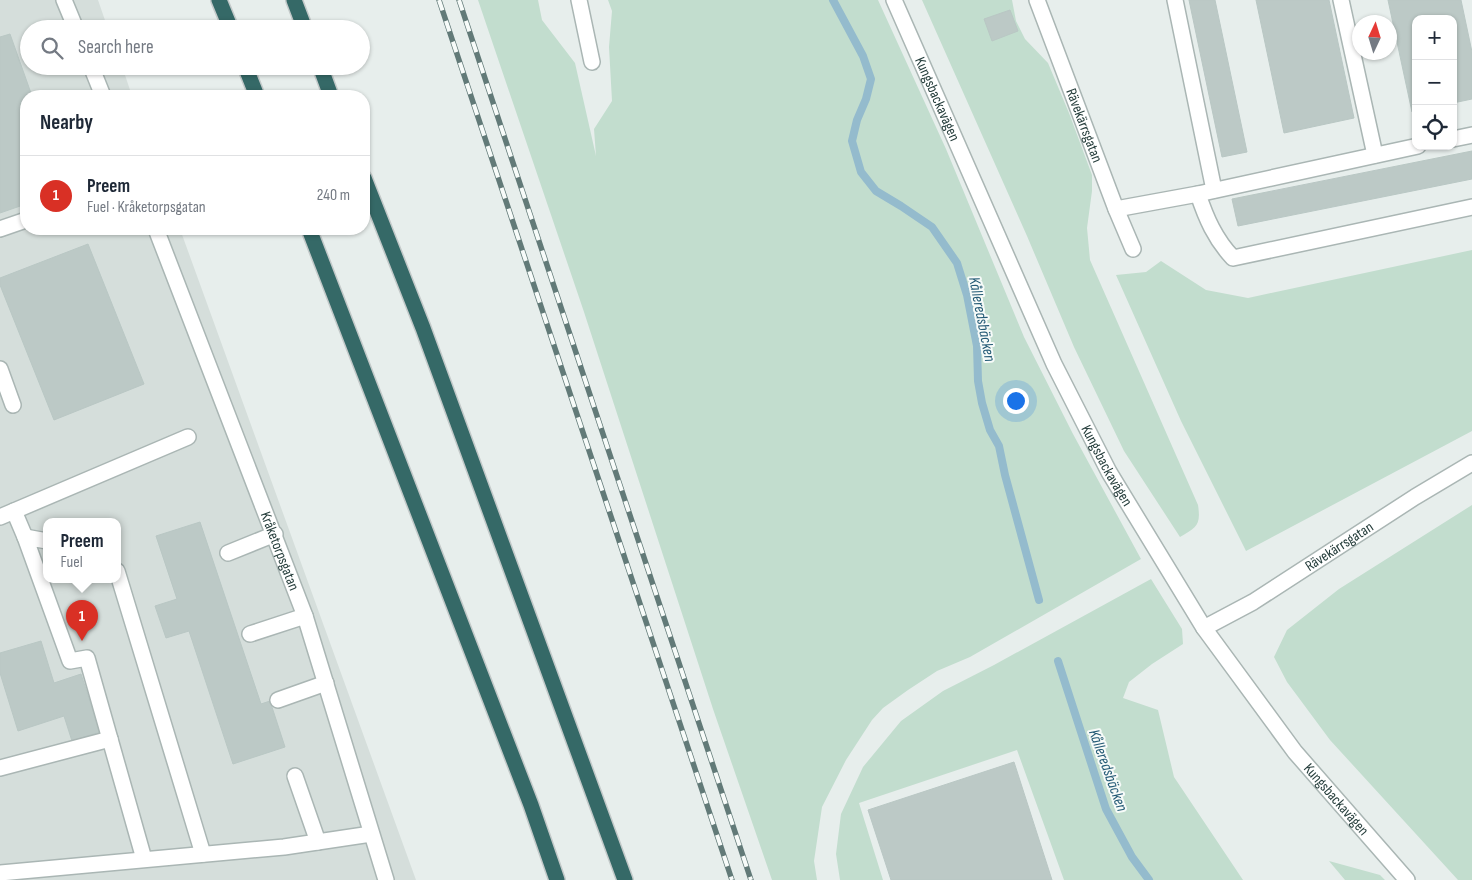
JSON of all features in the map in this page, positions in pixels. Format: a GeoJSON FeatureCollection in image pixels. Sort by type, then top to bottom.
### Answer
{"type":"FeatureCollection","features":[{"type":"Feature","properties":{"kind":"highway"},"geometry":{"type":"LineString","coordinates":[[219,0],[227,20]]}},
{"type":"Feature","properties":{"kind":"highway"},"geometry":{"type":"LineString","coordinates":[[294,0],[302,20]]}},
{"type":"Feature","properties":{"kind":"highway"},"geometry":{"type":"LineString","coordinates":[[249,75],[255,90]]}},
{"type":"Feature","properties":{"kind":"highway"},"geometry":{"type":"LineString","coordinates":[[324,75],[330,90]]}},
{"type":"Feature","properties":{"kind":"highway"},"geometry":{"type":"LineString","coordinates":[[370,193],[430,347],[626,880]]}},
{"type":"Feature","properties":{"kind":"highway"},"geometry":{"type":"LineString","coordinates":[[311,235],[531,805],[558,880]]}},
{"type":"Feature","properties":{"kind":"street"},"geometry":{"type":"LineString","coordinates":[[64,0],[72,20]]}},
{"type":"Feature","properties":{"kind":"street"},"geometry":{"type":"LineString","coordinates":[[579,0],[592,62]]}},
{"type":"Feature","properties":{"kind":"street","name":"Kungsbackavägen"},"geometry":{"type":"LineString","coordinates":[[894,0],[1054,364],[1109,472],[1204,628],[1295,752],[1407,880]]}},
{"type":"Feature","properties":{"kind":"street","name":"Rävekärrsgatan"},"geometry":{"type":"LineString","coordinates":[[1037,0],[1116,209],[1133,248]]}},
{"type":"Feature","properties":{"kind":"street"},"geometry":{"type":"LineString","coordinates":[[1175,0],[1214,190]]}},
{"type":"Feature","properties":{"kind":"street"},"geometry":{"type":"LineString","coordinates":[[1342,0],[1375,155]]}},
{"type":"Feature","properties":{"kind":"street"},"geometry":{"type":"LineString","coordinates":[[95,75],[101,90]]}},
{"type":"Feature","properties":{"kind":"street"},"geometry":{"type":"LineString","coordinates":[[1457,138],[1472,135]]}},
{"type":"Feature","properties":{"kind":"street"},"geometry":{"type":"LineString","coordinates":[[1116,209],[1198,194],[1412,147]]}},
{"type":"Feature","properties":{"kind":"street"},"geometry":{"type":"LineString","coordinates":[[1198,194],[1206,219],[1222,247],[1233,258],[1472,207]]}},
{"type":"Feature","properties":{"kind":"street"},"geometry":{"type":"LineString","coordinates":[[0,229],[20,222]]}},
{"type":"Feature","properties":{"kind":"street","name":"Kråketorpsgatan"},"geometry":{"type":"LineString","coordinates":[[158,235],[305,616],[386,880]]}},
{"type":"Feature","properties":{"kind":"street"},"geometry":{"type":"LineString","coordinates":[[0,369],[13,405]]}},
{"type":"Feature","properties":{"kind":"street"},"geometry":{"type":"LineString","coordinates":[[144,859],[87,658],[70,661],[25,537],[7,514],[188,437]]}},
{"type":"Feature","properties":{"kind":"street","name":"Rävekärrsgatan"},"geometry":{"type":"LineString","coordinates":[[1204,628],[1253,602],[1415,497],[1472,464]]}},
{"type":"Feature","properties":{"kind":"street"},"geometry":{"type":"LineString","coordinates":[[228,553],[274,534]]}},
{"type":"Feature","properties":{"kind":"street"},"geometry":{"type":"LineString","coordinates":[[25,537],[43,540]]}},
{"type":"Feature","properties":{"kind":"street"},"geometry":{"type":"LineString","coordinates":[[121,583],[203,854]]}},
{"type":"Feature","properties":{"kind":"street"},"geometry":{"type":"LineString","coordinates":[[250,634],[305,616]]}},
{"type":"Feature","properties":{"kind":"street"},"geometry":{"type":"LineString","coordinates":[[278,700],[326,683]]}},
{"type":"Feature","properties":{"kind":"street"},"geometry":{"type":"LineString","coordinates":[[0,768],[110,739]]}},
{"type":"Feature","properties":{"kind":"street"},"geometry":{"type":"LineString","coordinates":[[296,776],[318,842]]}},
{"type":"Feature","properties":{"kind":"street"},"geometry":{"type":"LineString","coordinates":[[0,873],[318,842],[371,834]]}},
{"type":"Feature","properties":{"kind":"shaded area"},"geometry":{"type":"Polygon","coordinates":[[[0,0],[98,0],[105,20],[20,20],[20,75],[125,75],[130,90],[20,90],[20,235],[182,235],[416,880],[0,880],[0,0]]]}},
{"type":"Feature","properties":{"kind":"green space"},"geometry":{"type":"Polygon","coordinates":[[[478,0],[538,0],[542,20],[575,63],[596,156],[594,129],[612,101],[609,47],[612,11],[608,0],[878,0],[946,149],[1024,337],[1073,434],[1141,559],[970,657],[937,671],[883,708],[872,720],[846,760],[822,807],[814,861],[817,880],[772,880],[713,709],[584,312],[478,0]]]}},
{"type":"Feature","properties":{"kind":"green space"},"geometry":{"type":"Polygon","coordinates":[[[922,0],[1012,0],[1016,21],[1025,39],[1048,63],[1092,175],[1092,191],[1087,228],[1090,260],[1198,505],[1199,517],[1196,525],[1180,537],[1124,451],[1074,347],[922,0]]]}},
{"type":"Feature","properties":{"kind":"green space"},"geometry":{"type":"Polygon","coordinates":[[[1472,250],[1472,431],[1246,551],[1181,421],[1116,275],[1146,272],[1161,261],[1206,290],[1248,298],[1472,250]]]}},
{"type":"Feature","properties":{"kind":"green space"},"geometry":{"type":"Polygon","coordinates":[[[1472,505],[1472,880],[1458,880],[1330,740],[1287,682],[1274,657],[1287,630],[1339,589],[1472,505]]]}},
{"type":"Feature","properties":{"kind":"green space"},"geometry":{"type":"Polygon","coordinates":[[[1151,579],[1182,629],[1183,644],[1129,682],[1123,698],[1158,710],[1174,777],[1243,880],[1064,880],[1017,750],[859,803],[883,880],[840,880],[836,854],[841,814],[863,767],[901,721],[943,691],[1151,579]]]}},
{"type":"Feature","properties":{"kind":"green space"},"geometry":{"type":"Polygon","coordinates":[[[1329,861],[1380,875],[1385,880],[1345,880],[1329,861]]]}},
{"type":"Feature","properties":{"kind":"building"},"geometry":{"type":"Polygon","coordinates":[[[1189,0],[1215,0],[1247,152],[1222,157],[1189,0]]]}},
{"type":"Feature","properties":{"kind":"building"},"geometry":{"type":"Polygon","coordinates":[[[1256,0],[1329,0],[1354,118],[1284,133],[1256,0]]]}},
{"type":"Feature","properties":{"kind":"building"},"geometry":{"type":"Polygon","coordinates":[[[1388,0],[1461,0],[1472,52],[1472,99],[1457,102],[1457,15],[1412,15],[1412,112],[1397,42],[1397,15],[1391,15],[1388,0]]]}},
{"type":"Feature","properties":{"kind":"building"},"geometry":{"type":"Polygon","coordinates":[[[1010,10],[1018,31],[992,41],[984,19],[1010,10]]]}},
{"type":"Feature","properties":{"kind":"building"},"geometry":{"type":"Polygon","coordinates":[[[10,34],[20,62],[20,75],[25,75],[30,90],[20,90],[20,206],[0,213],[0,37],[10,34]]]}},
{"type":"Feature","properties":{"kind":"building"},"geometry":{"type":"Polygon","coordinates":[[[1472,151],[1472,179],[1238,226],[1232,199],[1472,151]]]}},
{"type":"Feature","properties":{"kind":"building"},"geometry":{"type":"Polygon","coordinates":[[[88,244],[144,384],[54,420],[0,285],[0,278],[88,244]]]}},
{"type":"Feature","properties":{"kind":"building"},"geometry":{"type":"Polygon","coordinates":[[[200,522],[261,704],[270,701],[285,747],[233,764],[189,631],[166,638],[155,606],[177,599],[156,536],[200,522]]]}},
{"type":"Feature","properties":{"kind":"building"},"geometry":{"type":"Polygon","coordinates":[[[41,641],[54,683],[81,674],[100,732],[72,741],[64,716],[18,731],[0,673],[0,653],[41,641]]]}},
{"type":"Feature","properties":{"kind":"building"},"geometry":{"type":"Polygon","coordinates":[[[1014,762],[1052,880],[891,880],[868,810],[1014,762]]]}},
{"type":"Feature","properties":{"kind":"waterway","name":"Kålleredsbäcken"},"geometry":{"type":"LineString","coordinates":[[833,0],[863,56],[871,79],[852,141],[861,172],[876,191],[932,227],[957,263],[967,295],[977,346],[978,381],[982,403],[990,430],[999,446],[1039,600]]}},
{"type":"Feature","properties":{"kind":"waterway","name":"Kålleredsbäcken"},"geometry":{"type":"LineString","coordinates":[[1058,661],[1106,809],[1132,857],[1149,880]]}},
{"type":"Feature","properties":{"kind":"railway"},"geometry":{"type":"LineString","coordinates":[[439,0],[732,880]]}},
{"type":"Feature","properties":{"kind":"railway"},"geometry":{"type":"LineString","coordinates":[[459,0],[751,880]]}},
{"type":"Feature","properties":{"kind":"place","name":"Preem"},"geometry":{"type":"Point","coordinates":[82,641]}}]}
